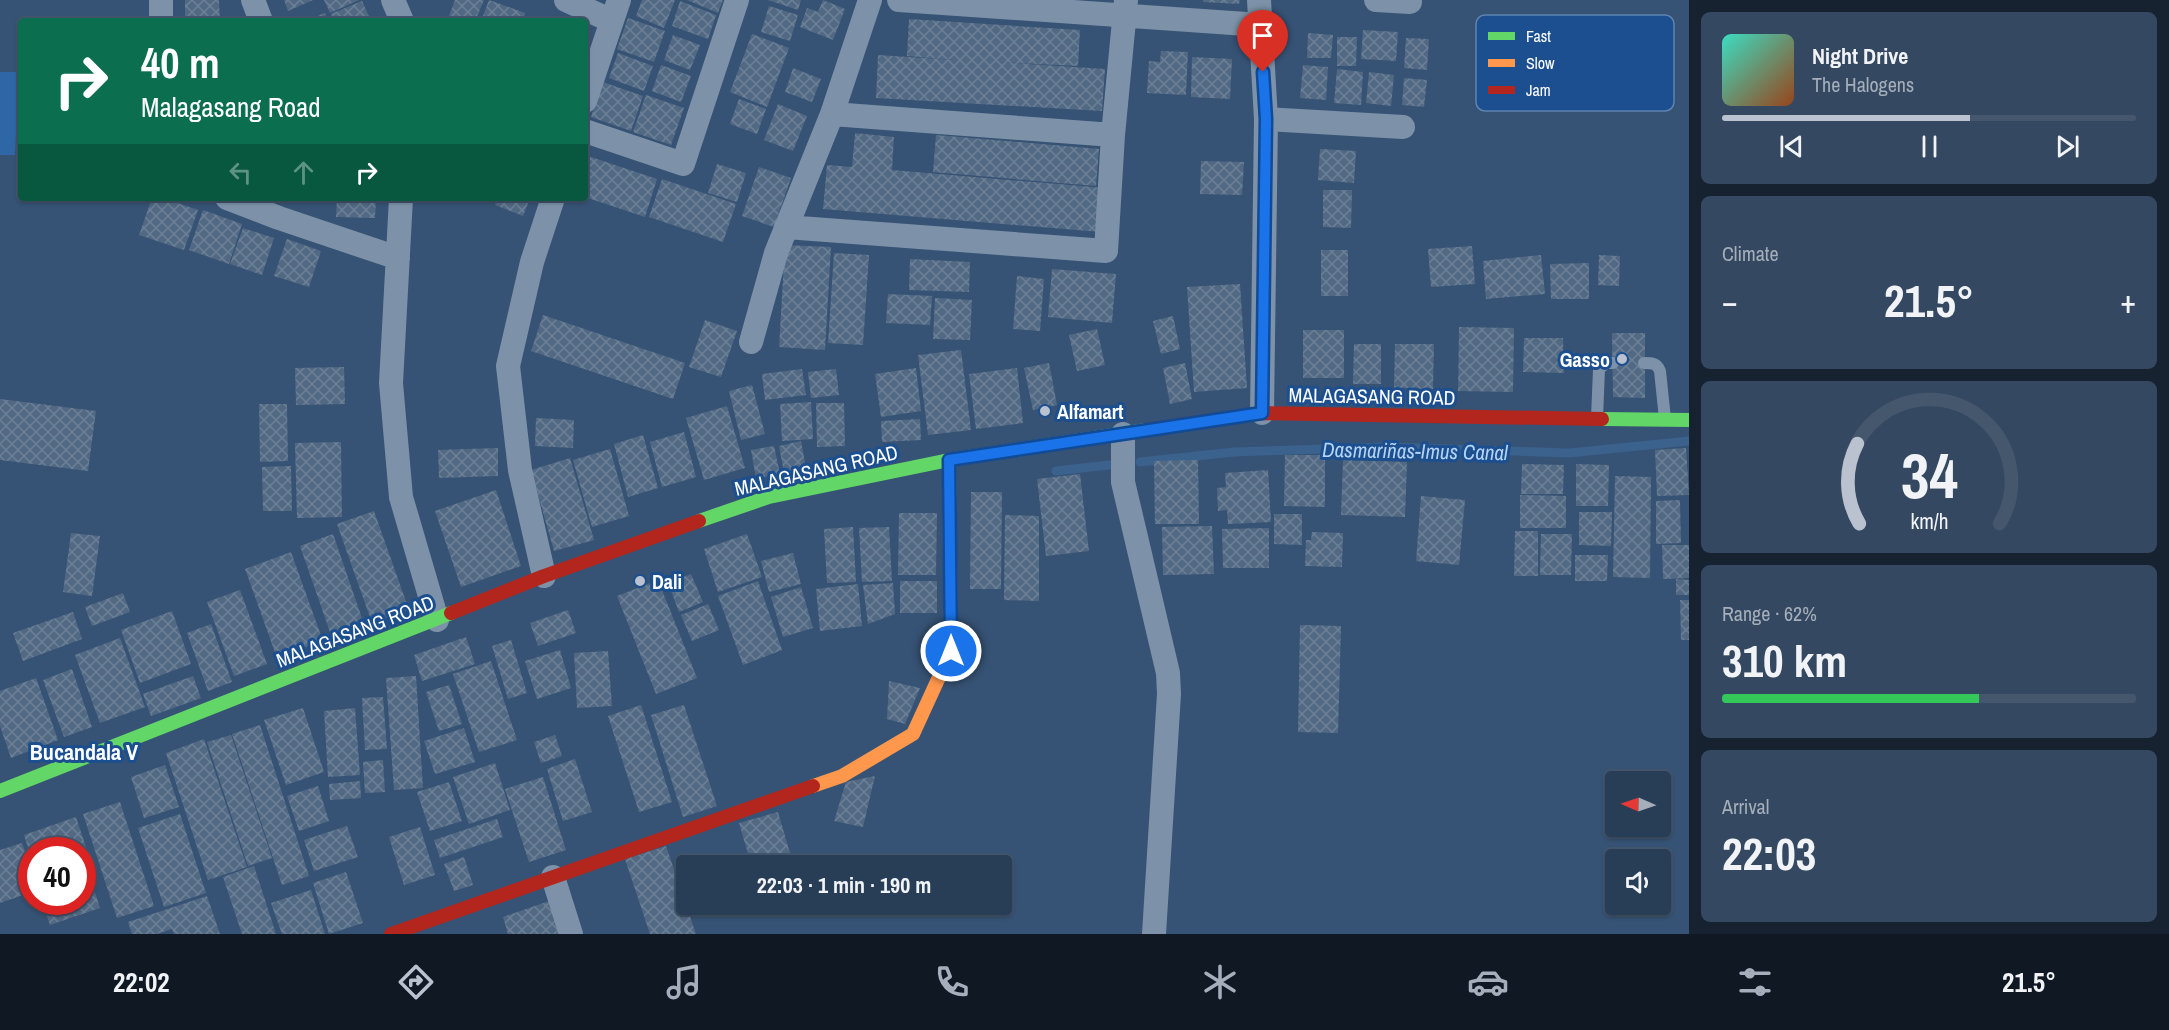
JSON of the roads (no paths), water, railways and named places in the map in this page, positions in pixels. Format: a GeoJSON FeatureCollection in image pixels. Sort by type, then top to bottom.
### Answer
{"type":"FeatureCollection","features":[{"type":"Feature","properties":{"kind":"main road","name":"MALAGASANG ROAD"},"geometry":{"type":"LineString","coordinates":[[0,791],[544,576],[769,497],[949,460],[1262,413],[1689,420]]}},
{"type":"Feature","properties":{"kind":"main road"},"geometry":{"type":"LineString","coordinates":[[391,934],[842,776],[913,734],[951,651],[949,460]]}},
{"type":"Feature","properties":{"kind":"street"},"geometry":{"type":"LineString","coordinates":[[161,0],[161,18]]}},
{"type":"Feature","properties":{"kind":"street"},"geometry":{"type":"LineString","coordinates":[[253,0],[260,18]]}},
{"type":"Feature","properties":{"kind":"street"},"geometry":{"type":"LineString","coordinates":[[393,0],[401,18]]}},
{"type":"Feature","properties":{"kind":"street"},"geometry":{"type":"LineString","coordinates":[[566,0],[615,10],[588,92]]}},
{"type":"Feature","properties":{"kind":"street"},"geometry":{"type":"LineString","coordinates":[[588,132],[683,164],[737,0]]}},
{"type":"Feature","properties":{"kind":"street"},"geometry":{"type":"LineString","coordinates":[[751,342],[776,253],[832,114],[870,0]]}},
{"type":"Feature","properties":{"kind":"street"},"geometry":{"type":"LineString","coordinates":[[899,0],[1126,8],[1260,25]]}},
{"type":"Feature","properties":{"kind":"street"},"geometry":{"type":"LineString","coordinates":[[1259,0],[1266,119],[1262,413]]}},
{"type":"Feature","properties":{"kind":"street"},"geometry":{"type":"LineString","coordinates":[[1376,0],[1410,2]]}},
{"type":"Feature","properties":{"kind":"street"},"geometry":{"type":"LineString","coordinates":[[786,227],[1106,251],[1113,135],[1126,8]]}},
{"type":"Feature","properties":{"kind":"street"},"geometry":{"type":"LineString","coordinates":[[832,114],[1113,135]]}},
{"type":"Feature","properties":{"kind":"street"},"geometry":{"type":"LineString","coordinates":[[1266,119],[1403,127]]}},
{"type":"Feature","properties":{"kind":"street"},"geometry":{"type":"LineString","coordinates":[[242,201],[272,207],[398,258]]}},
{"type":"Feature","properties":{"kind":"street"},"geometry":{"type":"LineString","coordinates":[[401,201],[391,383],[401,497],[437,620]]}},
{"type":"Feature","properties":{"kind":"street"},"geometry":{"type":"LineString","coordinates":[[544,576],[520,470],[508,366],[532,262],[552,201]]}},
{"type":"Feature","properties":{"kind":"street"},"geometry":{"type":"LineString","coordinates":[[1123,434],[1123,482],[1168,673],[1169,694],[1154,934]]}},
{"type":"Feature","properties":{"kind":"street"},"geometry":{"type":"LineString","coordinates":[[553,877],[571,934]]}},
{"type":"Feature","properties":{"kind":"lane"},"geometry":{"type":"LineString","coordinates":[[1597,419],[1599,369],[1606,363],[1613,363]]}},
{"type":"Feature","properties":{"kind":"lane"},"geometry":{"type":"LineString","coordinates":[[1644,363],[1653,363],[1660,371],[1665,421]]}},
{"type":"Feature","properties":{"kind":"waterway","name":"Dasmariñas-Imus Canal"},"geometry":{"type":"LineString","coordinates":[[1140,462],[1234,452],[1387,447],[1569,453],[1689,441]]}},
{"type":"Feature","properties":{"kind":"waterway","name":"Dasmariñas-Imus Canal"},"geometry":{"type":"LineString","coordinates":[[1056,471],[1109,465]]}},
{"type":"Feature","properties":{"kind":"place","name":"Gasso"},"geometry":{"type":"Point","coordinates":[1622,359]}},
{"type":"Feature","properties":{"kind":"place","name":"Alfamart"},"geometry":{"type":"Point","coordinates":[1045,411]}},
{"type":"Feature","properties":{"kind":"place","name":"Dali"},"geometry":{"type":"Point","coordinates":[640,581]}},
{"type":"Feature","properties":{"kind":"district","name":"Bucandala V"},"geometry":{"type":"Point","coordinates":[84,752]}}]}
